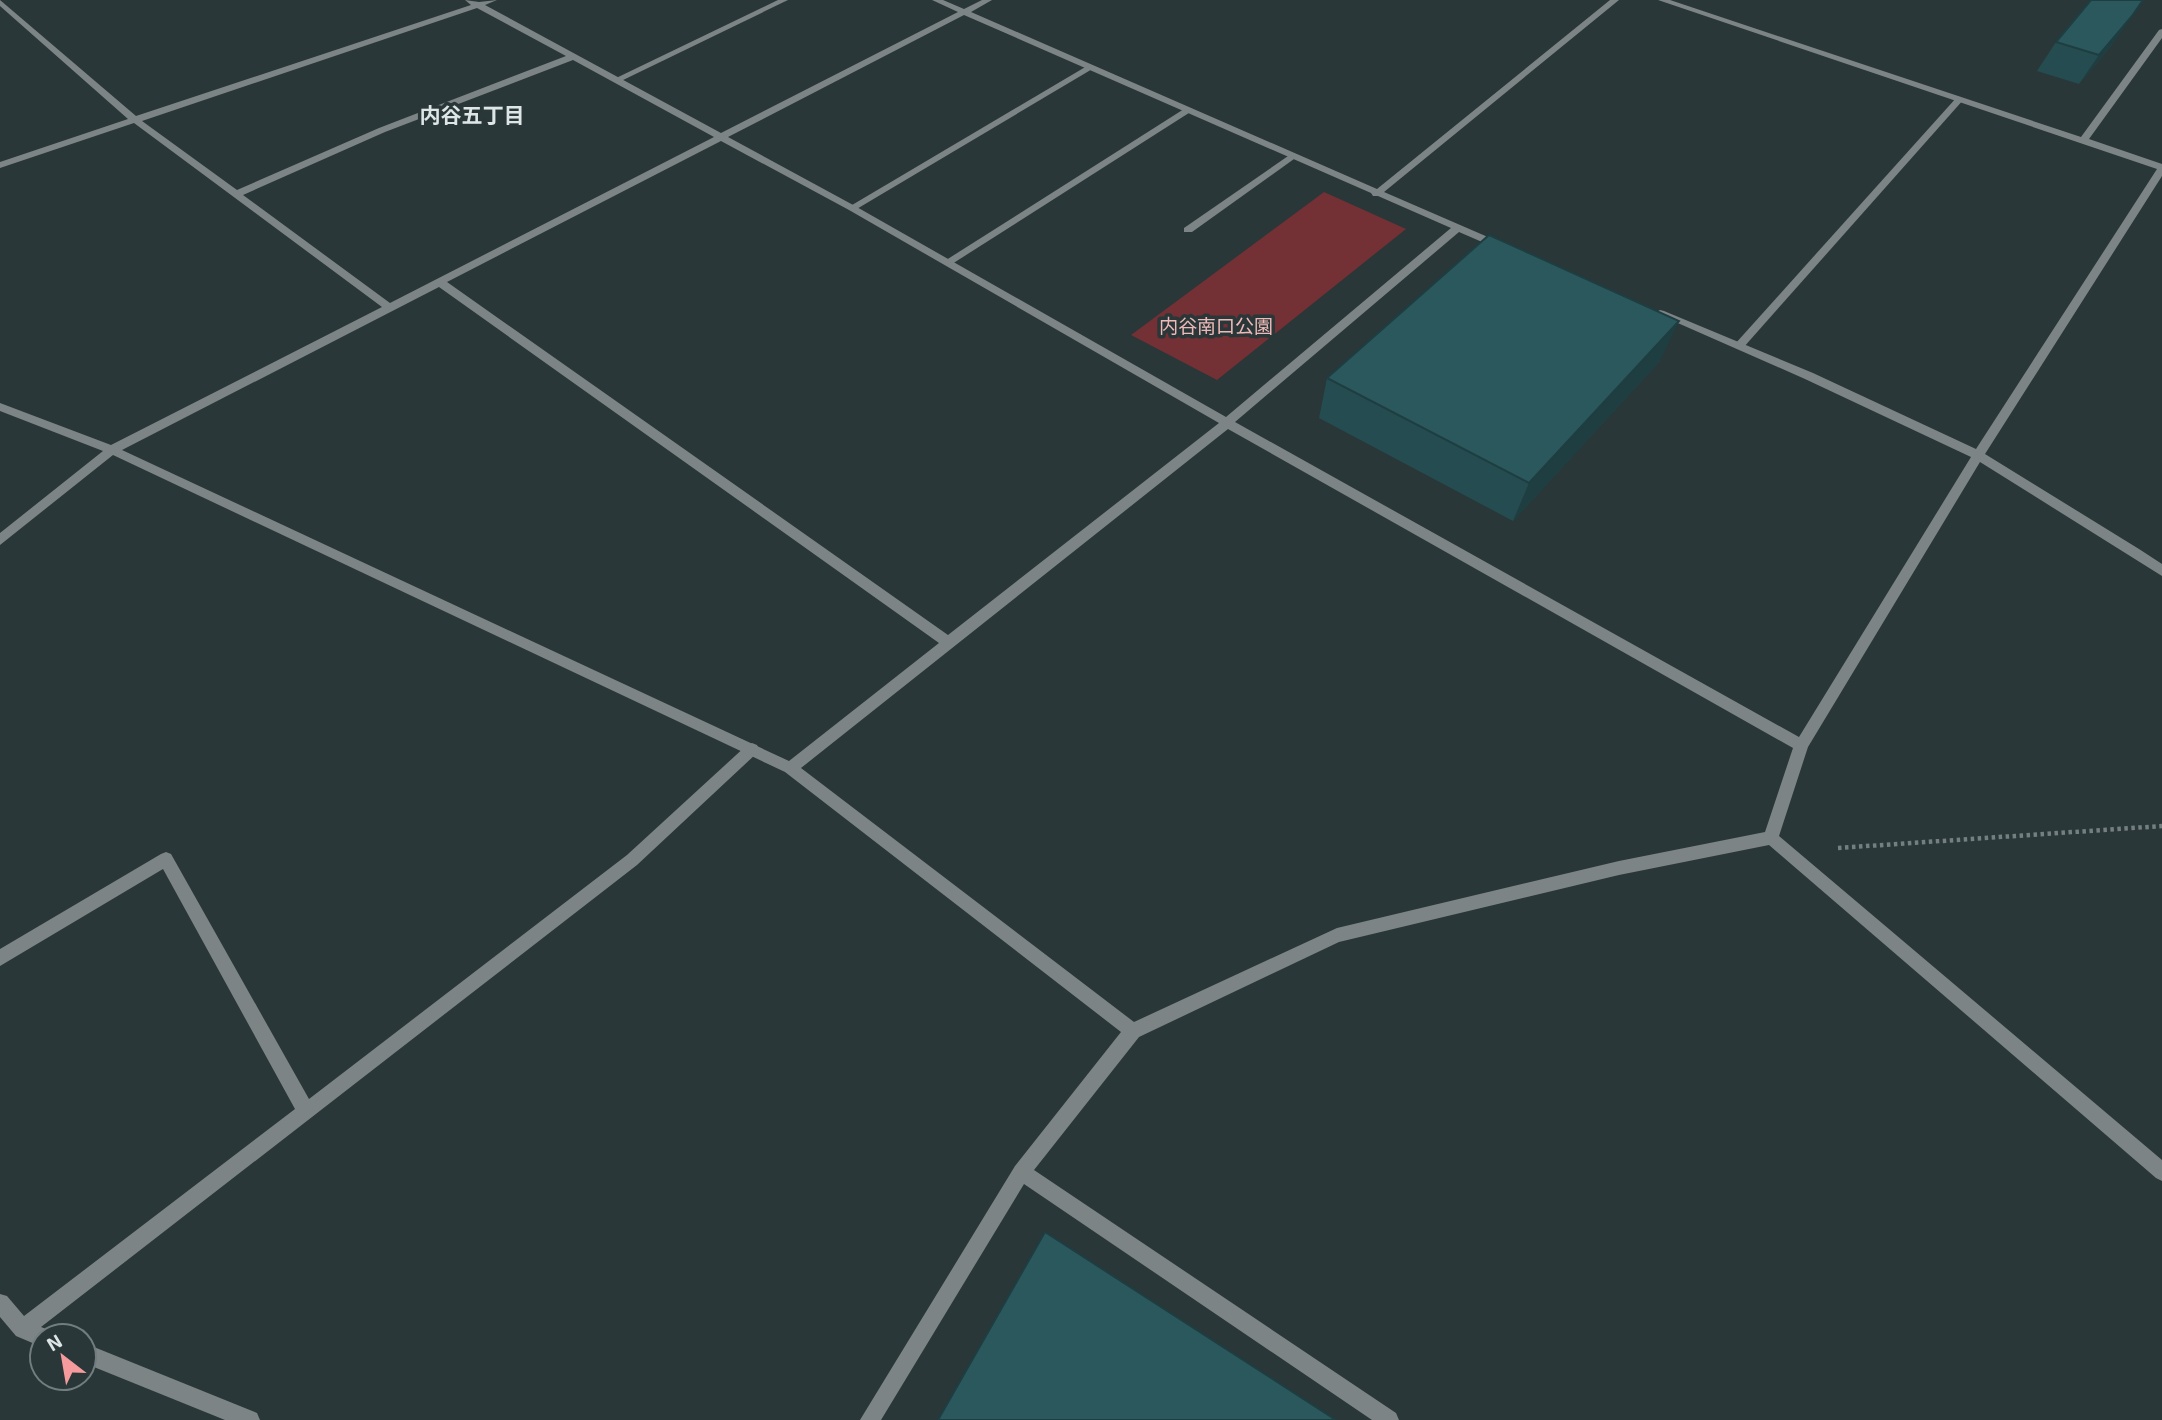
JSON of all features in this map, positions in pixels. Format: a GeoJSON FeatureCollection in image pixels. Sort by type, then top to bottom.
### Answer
{"type":"FeatureCollection","features":[{"type":"Feature","properties":{"kind":"street"},"geometry":{"type":"LineString","coordinates":[[0,165],[474,3],[493,0]]}},
{"type":"Feature","properties":{"kind":"street"},"geometry":{"type":"LineString","coordinates":[[616,80],[784,0]]}},
{"type":"Feature","properties":{"kind":"street"},"geometry":{"type":"LineString","coordinates":[[936,0],[1508,250]]}},
{"type":"Feature","properties":{"kind":"street"},"geometry":{"type":"LineString","coordinates":[[0,540],[112,450],[988,0]]}},
{"type":"Feature","properties":{"kind":"street"},"geometry":{"type":"LineString","coordinates":[[1376,194],[1615,0]]}},
{"type":"Feature","properties":{"kind":"street"},"geometry":{"type":"LineString","coordinates":[[1662,0],[2162,168],[1978,455],[1801,745],[1771,838]]}},
{"type":"Feature","properties":{"kind":"street"},"geometry":{"type":"LineString","coordinates":[[0,2],[135,120],[390,308]]}},
{"type":"Feature","properties":{"kind":"street"},"geometry":{"type":"LineString","coordinates":[[474,3],[852,208],[1227,423],[1801,745]]}},
{"type":"Feature","properties":{"kind":"street"},"geometry":{"type":"LineString","coordinates":[[2084,141],[2162,32]]}},
{"type":"Feature","properties":{"kind":"street"},"geometry":{"type":"LineString","coordinates":[[236,194],[382,130],[575,56]]}},
{"type":"Feature","properties":{"kind":"street"},"geometry":{"type":"LineString","coordinates":[[852,208],[1090,68]]}},
{"type":"Feature","properties":{"kind":"street"},"geometry":{"type":"LineString","coordinates":[[1739,346],[1960,99]]}},
{"type":"Feature","properties":{"kind":"street"},"geometry":{"type":"LineString","coordinates":[[948,262],[1187,111]]}},
{"type":"Feature","properties":{"kind":"street"},"geometry":{"type":"LineString","coordinates":[[1188,230],[1291,157]]}},
{"type":"Feature","properties":{"kind":"street"},"geometry":{"type":"LineString","coordinates":[[790,768],[1227,423],[1457,228]]}},
{"type":"Feature","properties":{"kind":"street"},"geometry":{"type":"LineString","coordinates":[[439,282],[949,643]]}},
{"type":"Feature","properties":{"kind":"street"},"geometry":{"type":"LineString","coordinates":[[1649,309],[1809,376],[1978,455],[2162,571]]}},
{"type":"Feature","properties":{"kind":"street"},"geometry":{"type":"LineString","coordinates":[[0,407],[112,450],[790,768],[1133,1031]]}},
{"type":"Feature","properties":{"kind":"street"},"geometry":{"type":"LineString","coordinates":[[23,1329],[632,860],[752,750]]}},
{"type":"Feature","properties":{"kind":"street"},"geometry":{"type":"LineString","coordinates":[[1771,838],[2162,1172]]}},
{"type":"Feature","properties":{"kind":"street"},"geometry":{"type":"LineString","coordinates":[[870,1420],[1021,1172],[1133,1031],[1337,935],[1619,868],[1771,838]]}},
{"type":"Feature","properties":{"kind":"street"},"geometry":{"type":"LineString","coordinates":[[0,958],[166,859],[306,1111]]}},
{"type":"Feature","properties":{"kind":"street"},"geometry":{"type":"LineString","coordinates":[[1021,1172],[1389,1420]]}},
{"type":"Feature","properties":{"kind":"street"},"geometry":{"type":"LineString","coordinates":[[0,1303],[28,1331]]}},
{"type":"Feature","properties":{"kind":"street"},"geometry":{"type":"LineString","coordinates":[[98,1359],[250,1420]]}},
{"type":"Feature","properties":{"kind":"path"},"geometry":{"type":"LineString","coordinates":[[1787,852],[2162,826]]}},
{"type":"Feature","properties":{"kind":"green space","name":"内谷南口公園"},"geometry":{"type":"Polygon","coordinates":[[[1324,192],[1406,229],[1217,380],[1131,335],[1324,192]]]}},
{"type":"Feature","properties":{"kind":"building"},"geometry":{"type":"Polygon","coordinates":[[[2091,0],[2143,0],[2099,55],[2056,42],[2091,0]]]}},
{"type":"Feature","properties":{"kind":"building"},"geometry":{"type":"Polygon","coordinates":[[[1489,235],[1679,321],[1529,483],[1327,378],[1489,235]]]}},
{"type":"Feature","properties":{"kind":"building"},"geometry":{"type":"Polygon","coordinates":[[[1045,1232],[1336,1420],[938,1420],[1045,1232]]]}},
{"type":"Feature","properties":{"kind":"district","name":"内谷五丁目"},"geometry":{"type":"Point","coordinates":[472,116]}}]}
